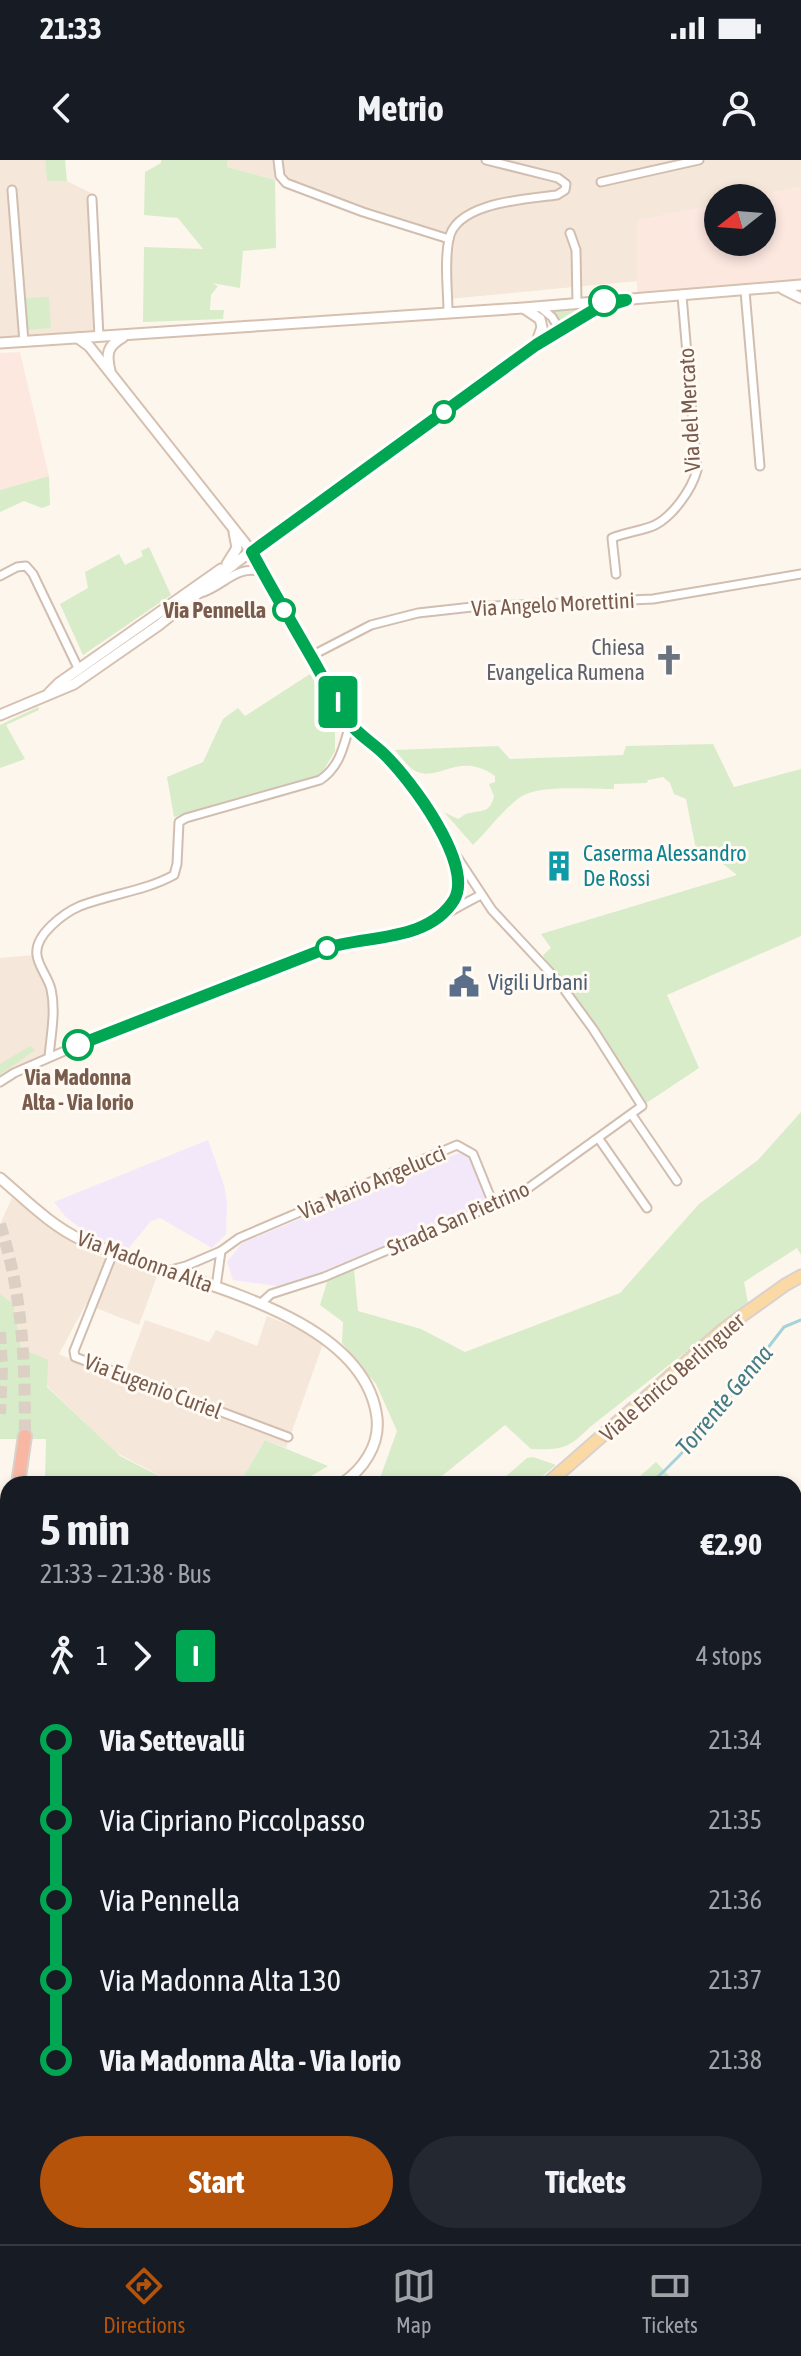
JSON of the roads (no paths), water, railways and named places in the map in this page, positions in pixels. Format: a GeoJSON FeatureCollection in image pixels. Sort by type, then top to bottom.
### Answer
{"type":"FeatureCollection","features":[{"type":"Feature","properties":{"kind":"highway"},"geometry":{"type":"LineString","coordinates":[[22,1476],[25,1436]]}},
{"type":"Feature","properties":{"kind":"main road"},"geometry":{"type":"LineString","coordinates":[[0,343],[540,307],[801,285]]}},
{"type":"Feature","properties":{"kind":"main road"},"geometry":{"type":"LineString","coordinates":[[780,288],[801,298]]}},
{"type":"Feature","properties":{"kind":"main road"},"geometry":{"type":"LineString","coordinates":[[49,693],[62,691],[74,684],[536,345],[594,310],[626,300]]}},
{"type":"Feature","properties":{"kind":"main road"},"geometry":{"type":"LineString","coordinates":[[523,308],[540,319],[542,327],[536,345]]}},
{"type":"Feature","properties":{"kind":"main road"},"geometry":{"type":"LineString","coordinates":[[111,376],[107,351],[110,345],[125,335]]}},
{"type":"Feature","properties":{"kind":"main road"},"geometry":{"type":"LineString","coordinates":[[78,338],[89,346],[252,552]]}},
{"type":"Feature","properties":{"kind":"main road"},"geometry":{"type":"LineString","coordinates":[[233,528],[253,541],[273,536]]}},
{"type":"Feature","properties":{"kind":"main road"},"geometry":{"type":"LineString","coordinates":[[227,564],[237,548],[233,528]]}},
{"type":"Feature","properties":{"kind":"main road"},"geometry":{"type":"LineString","coordinates":[[0,715],[49,693],[227,564],[238,561]]}},
{"type":"Feature","properties":{"kind":"main road","name":"Via Madonna Alta"},"geometry":{"type":"LineString","coordinates":[[0,1178],[58,1226],[113,1253],[260,1304],[328,1340],[358,1370],[376,1413],[376,1439],[363,1465],[350,1476]]}},
{"type":"Feature","properties":{"kind":"main road","name":"Viale Enrico Berlinguer"},"geometry":{"type":"LineString","coordinates":[[556,1476],[725,1328],[801,1276]]}},
{"type":"Feature","properties":{"kind":"street"},"geometry":{"type":"LineString","coordinates":[[278,160],[280,176],[286,183],[363,212],[449,239]]}},
{"type":"Feature","properties":{"kind":"street"},"geometry":{"type":"LineString","coordinates":[[448,313],[449,239],[454,226],[491,204],[557,195],[565,190],[566,184],[558,178],[486,160]]}},
{"type":"Feature","properties":{"kind":"street"},"geometry":{"type":"LineString","coordinates":[[601,182],[699,160]]}},
{"type":"Feature","properties":{"kind":"street"},"geometry":{"type":"LineString","coordinates":[[12,190],[24,342]]}},
{"type":"Feature","properties":{"kind":"street"},"geometry":{"type":"LineString","coordinates":[[92,199],[99,336]]}},
{"type":"Feature","properties":{"kind":"street"},"geometry":{"type":"LineString","coordinates":[[570,233],[576,250],[580,302],[586,311],[584,316]]}},
{"type":"Feature","properties":{"kind":"street"},"geometry":{"type":"LineString","coordinates":[[745,291],[760,466]]}},
{"type":"Feature","properties":{"kind":"street","name":"Via del Mercato"},"geometry":{"type":"LineString","coordinates":[[616,574],[612,538],[655,525],[681,500],[694,482],[697,470],[682,296]]}},
{"type":"Feature","properties":{"kind":"street"},"geometry":{"type":"LineString","coordinates":[[540,307],[552,317],[560,330]]}},
{"type":"Feature","properties":{"kind":"street"},"geometry":{"type":"LineString","coordinates":[[0,1082],[49,1057],[327,948],[359,940],[395,937],[481,895],[401,772],[350,724],[252,552]]}},
{"type":"Feature","properties":{"kind":"street"},"geometry":{"type":"LineString","coordinates":[[0,576],[26,566],[33,574],[79,670]]}},
{"type":"Feature","properties":{"kind":"street"},"geometry":{"type":"LineString","coordinates":[[201,593],[246,569],[263,572]]}},
{"type":"Feature","properties":{"kind":"street","name":"Via Angelo Morettini"},"geometry":{"type":"LineString","coordinates":[[311,656],[371,625],[418,613],[472,607],[653,599],[801,574]]}},
{"type":"Feature","properties":{"kind":"street"},"geometry":{"type":"LineString","coordinates":[[49,1057],[54,1011],[51,989],[36,955],[38,943],[45,933],[78,907],[140,889],[174,875],[179,822],[328,775],[335,767],[350,724]]}},
{"type":"Feature","properties":{"kind":"street"},"geometry":{"type":"LineString","coordinates":[[440,915],[459,891],[458,868],[453,852]]}},
{"type":"Feature","properties":{"kind":"street","name":"Strada San Pietrino"},"geometry":{"type":"LineString","coordinates":[[260,1304],[271,1294],[324,1277],[520,1194],[642,1106],[558,981],[481,895]]}},
{"type":"Feature","properties":{"kind":"street"},"geometry":{"type":"LineString","coordinates":[[632,1115],[677,1181]]}},
{"type":"Feature","properties":{"kind":"street"},"geometry":{"type":"LineString","coordinates":[[599,1139],[647,1208]]}},
{"type":"Feature","properties":{"kind":"street","name":"Via Mario Angelucci"},"geometry":{"type":"LineString","coordinates":[[165,1271],[198,1261],[221,1251],[239,1238],[457,1145],[473,1154],[494,1206]]}},
{"type":"Feature","properties":{"kind":"street"},"geometry":{"type":"LineString","coordinates":[[216,1287],[221,1251]]}},
{"type":"Feature","properties":{"kind":"street","name":"Via Eugenio Curiel"},"geometry":{"type":"LineString","coordinates":[[113,1253],[74,1351],[75,1357],[288,1437]]}},
{"type":"Feature","properties":{"kind":"street"},"geometry":{"type":"LineString","coordinates":[[196,1281],[198,1261]]}},
{"type":"Feature","properties":{"kind":"waterway","name":"Torrente Genna"},"geometry":{"type":"LineString","coordinates":[[659,1476],[704,1429],[784,1327],[801,1320]]}},
{"type":"Feature","properties":{"kind":"tunnel"},"geometry":{"type":"LineString","coordinates":[[0,1224],[18,1303],[25,1436]]}},
{"type":"Feature","properties":{"kind":"tunnel"},"geometry":{"type":"LineString","coordinates":[[0,1332],[0,1414]]}},
{"type":"Feature","properties":{"kind":"place","name":"Via Pennella"},"geometry":{"type":"Point","coordinates":[284,610]}},
{"type":"Feature","properties":{"kind":"place","name":"Chiesa Evangelica Rumena"},"geometry":{"type":"Point","coordinates":[669,660]}},
{"type":"Feature","properties":{"kind":"place","name":"Caserma Alessandro De Rossi"},"geometry":{"type":"Point","coordinates":[559,866]}},
{"type":"Feature","properties":{"kind":"place","name":"Vigili Urbani"},"geometry":{"type":"Point","coordinates":[464,982]}},
{"type":"Feature","properties":{"kind":"place","name":"Via Madonna Alta - Via Iorio"},"geometry":{"type":"Point","coordinates":[78,1045]}}]}
